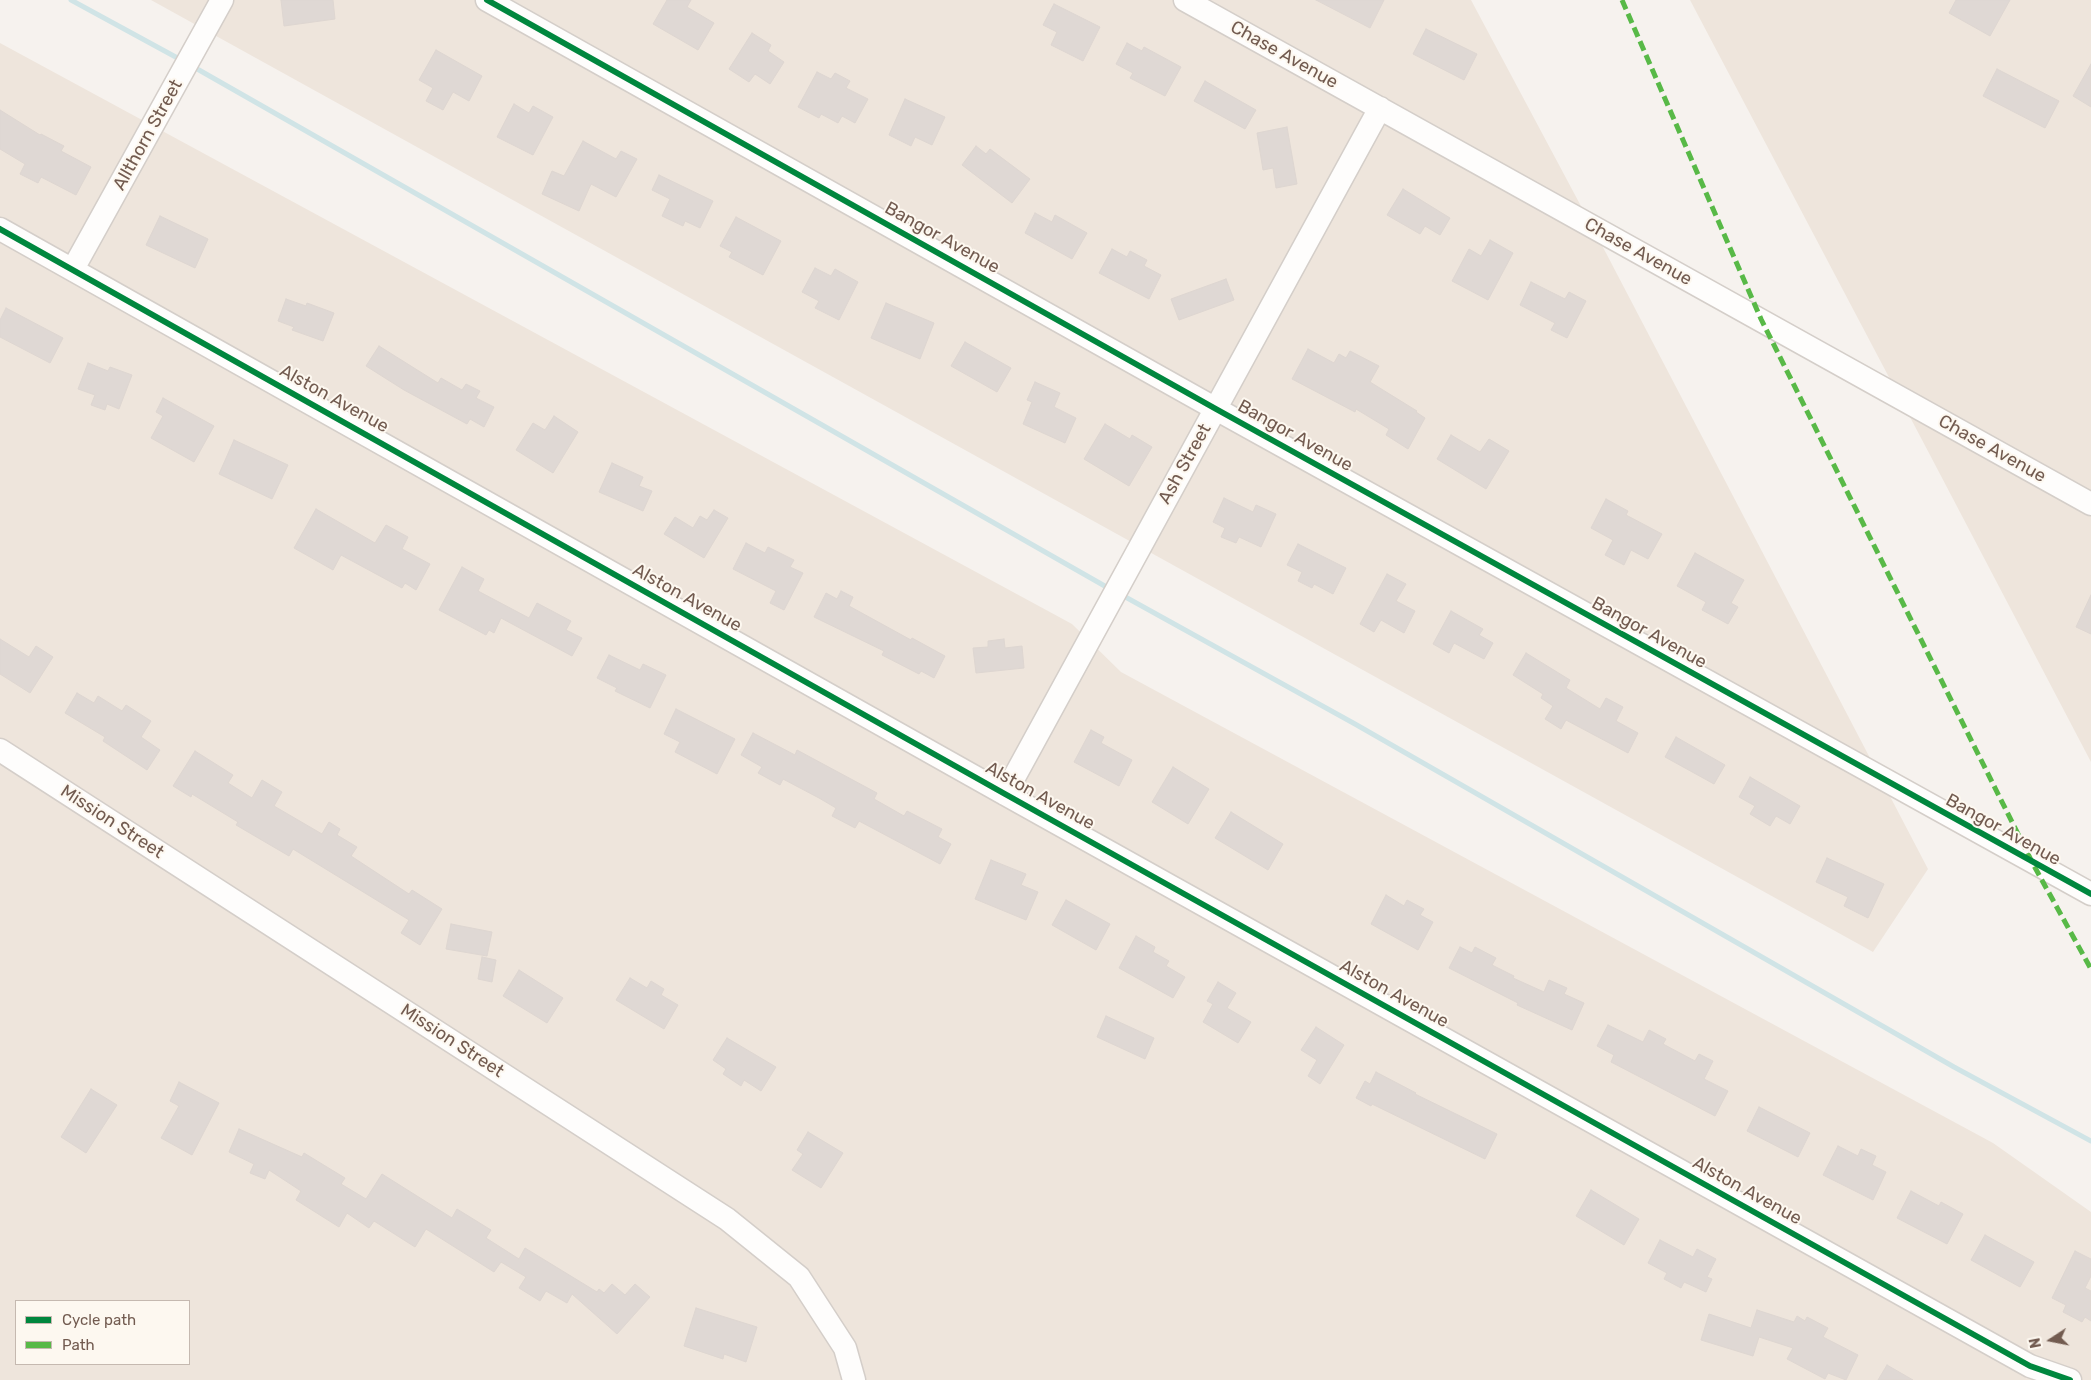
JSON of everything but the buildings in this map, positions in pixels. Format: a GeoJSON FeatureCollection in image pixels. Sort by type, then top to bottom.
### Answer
{"type":"FeatureCollection","features":[{"type":"Feature","properties":{"kind":"street","name":"Allthorn Street"},"geometry":{"type":"LineString","coordinates":[[73,269],[222,0]]}},
{"type":"Feature","properties":{"kind":"street","name":"Bangor Avenue"},"geometry":{"type":"LineString","coordinates":[[487,0],[1216,409],[2091,894]]}},
{"type":"Feature","properties":{"kind":"street","name":"Chase Avenue"},"geometry":{"type":"LineString","coordinates":[[1185,0],[2091,504]]}},
{"type":"Feature","properties":{"kind":"street","name":"Ash Street"},"geometry":{"type":"LineString","coordinates":[[1005,794],[1380,108]]}},
{"type":"Feature","properties":{"kind":"street","name":"Alston Avenue"},"geometry":{"type":"LineString","coordinates":[[0,230],[73,269],[1005,794],[2030,1366],[2070,1380]]}},
{"type":"Feature","properties":{"kind":"street","name":"Mission Street"},"geometry":{"type":"LineString","coordinates":[[0,750],[727,1219],[799,1277],[845,1348],[854,1380]]}},
{"type":"Feature","properties":{"kind":"shaded area"},"geometry":{"type":"Polygon","coordinates":[[[151,0],[1471,0],[1606,253],[1928,869],[1873,952],[151,0]]]}},
{"type":"Feature","properties":{"kind":"shaded area"},"geometry":{"type":"Polygon","coordinates":[[[1690,0],[2091,0],[2091,762],[1930,455],[1690,0]]]}},
{"type":"Feature","properties":{"kind":"shaded area"},"geometry":{"type":"Polygon","coordinates":[[[0,43],[1072,624],[1121,672],[1993,1143],[2091,1212],[2091,1380],[0,1380],[0,43]]]}},
{"type":"Feature","properties":{"kind":"waterway"},"geometry":{"type":"LineString","coordinates":[[71,0],[183,61]]}},
{"type":"Feature","properties":{"kind":"waterway"},"geometry":{"type":"LineString","coordinates":[[192,66],[1110,589]]}},
{"type":"Feature","properties":{"kind":"waterway"},"geometry":{"type":"LineString","coordinates":[[1120,594],[1355,724],[1954,1067],[2091,1141]]}},
{"type":"Feature","properties":{"kind":"marked path"},"geometry":{"type":"LineString","coordinates":[[1622,0],[1761,319],[2033,864],[2091,969]]}},
{"type":"Feature","properties":{"kind":"cycle path"},"geometry":{"type":"LineString","coordinates":[[487,0],[1216,409],[2091,894]]}},
{"type":"Feature","properties":{"kind":"cycle path"},"geometry":{"type":"LineString","coordinates":[[0,229],[1005,794],[2030,1366],[2070,1380]]}}]}
